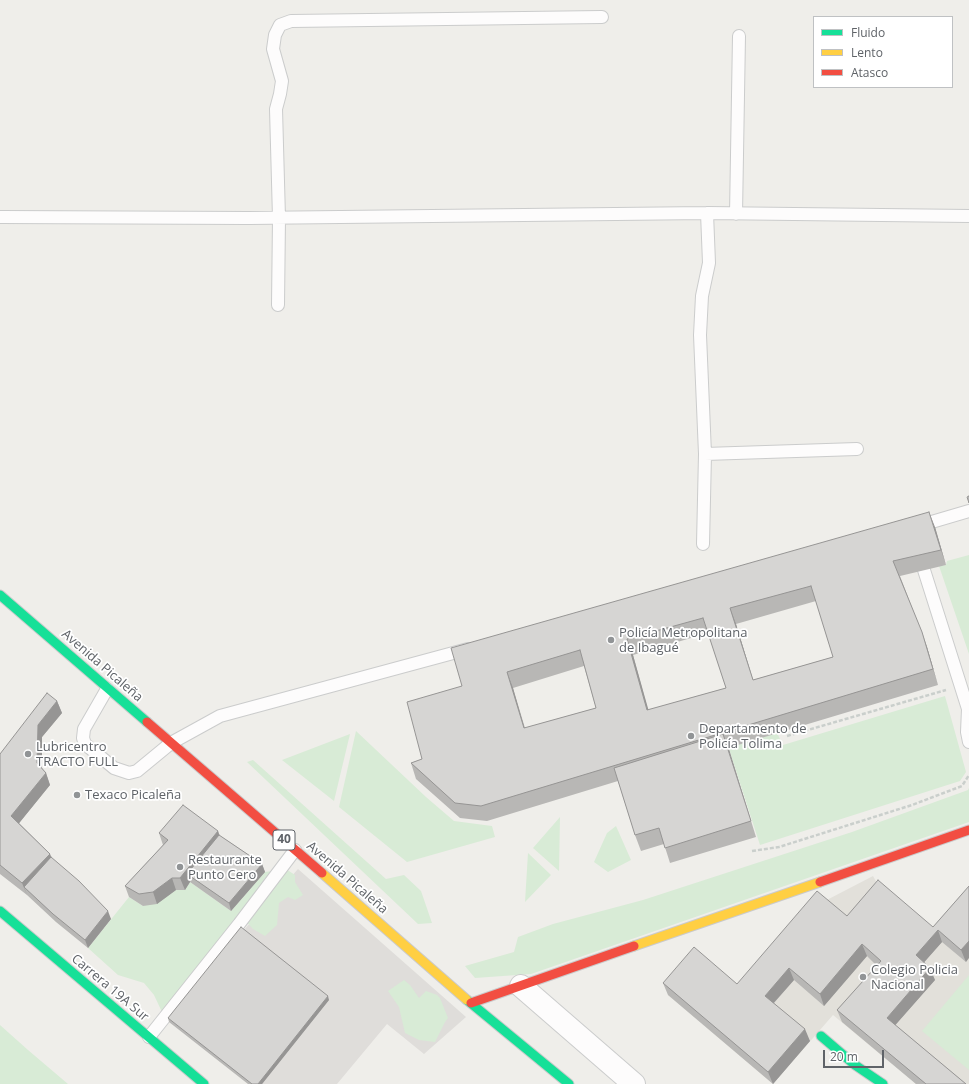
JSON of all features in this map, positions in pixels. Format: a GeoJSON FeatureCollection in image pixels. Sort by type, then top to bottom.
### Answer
{"type":"FeatureCollection","features":[{"type":"Feature","properties":{"kind":"street","name":"Avenida Picaleña"},"geometry":{"type":"LineString","coordinates":[[0,596],[471,1003],[569,1084]]}},
{"type":"Feature","properties":{"kind":"street"},"geometry":{"type":"LineString","coordinates":[[471,1003],[969,830]]}},
{"type":"Feature","properties":{"kind":"street","name":"Carrera 19A Sur"},"geometry":{"type":"LineString","coordinates":[[0,911],[204,1084]]}},
{"type":"Feature","properties":{"kind":"street"},"geometry":{"type":"LineString","coordinates":[[521,986],[634,1084]]}},
{"type":"Feature","properties":{"kind":"street"},"geometry":{"type":"LineString","coordinates":[[821,1036],[855,1065],[883,1084]]}},
{"type":"Feature","properties":{"kind":"lane"},"geometry":{"type":"LineString","coordinates":[[278,305],[279,218],[276,109],[282,81],[273,49],[275,35],[280,25],[291,21],[602,17]]}},
{"type":"Feature","properties":{"kind":"lane"},"geometry":{"type":"LineString","coordinates":[[736,214],[739,36]]}},
{"type":"Feature","properties":{"kind":"lane"},"geometry":{"type":"LineString","coordinates":[[703,544],[704,454],[700,335],[702,296],[709,263],[706,213]]}},
{"type":"Feature","properties":{"kind":"lane"},"geometry":{"type":"LineString","coordinates":[[0,217],[279,218],[706,213],[969,216]]}},
{"type":"Feature","properties":{"kind":"lane"},"geometry":{"type":"LineString","coordinates":[[704,454],[858,449]]}},
{"type":"Feature","properties":{"kind":"lane"},"geometry":{"type":"LineString","coordinates":[[911,534],[909,528],[969,511]]}},
{"type":"Feature","properties":{"kind":"lane"},"geometry":{"type":"LineString","coordinates":[[924,570],[968,709],[966,732],[969,742]]}},
{"type":"Feature","properties":{"kind":"lane"},"geometry":{"type":"LineString","coordinates":[[107,689],[84,729],[83,738],[85,744],[114,768],[129,773],[137,771],[171,743],[220,716],[479,646]]}},
{"type":"Feature","properties":{"kind":"lane"},"geometry":{"type":"LineString","coordinates":[[149,1037],[239,924],[295,850]]}},
{"type":"Feature","properties":{"kind":"path"},"geometry":{"type":"LineString","coordinates":[[787,736],[960,686]]}},
{"type":"Feature","properties":{"kind":"path"},"geometry":{"type":"LineString","coordinates":[[752,851],[779,847],[912,805],[962,786],[969,775]]}},
{"type":"Feature","properties":{"kind":"shaded area"},"geometry":{"type":"Polygon","coordinates":[[[298,869],[466,1017],[424,1054],[387,1024],[337,1084],[262,1084],[243,931],[298,869]]]}},
{"type":"Feature","properties":{"kind":"shaded area","name":"Colegio Policia Nacional"},"geometry":{"type":"Polygon","coordinates":[[[873,876],[882,892],[938,939],[969,903],[969,1084],[916,1084],[833,1015],[773,1084],[668,995],[698,959],[741,995],[821,903],[873,876]]]}},
{"type":"Feature","properties":{"kind":"green space"},"geometry":{"type":"Polygon","coordinates":[[[969,555],[969,654],[939,566],[946,565],[947,561],[969,555]]]}},
{"type":"Feature","properties":{"kind":"green space"},"geometry":{"type":"Polygon","coordinates":[[[945,696],[966,772],[960,781],[760,845],[729,749],[734,746],[777,733],[783,745],[945,696]]]}},
{"type":"Feature","properties":{"kind":"green space"},"geometry":{"type":"Polygon","coordinates":[[[356,731],[426,797],[454,821],[492,826],[495,837],[407,862],[339,807],[356,731]]]}},
{"type":"Feature","properties":{"kind":"green space"},"geometry":{"type":"Polygon","coordinates":[[[350,734],[334,801],[282,760],[350,734]]]}},
{"type":"Feature","properties":{"kind":"green space"},"geometry":{"type":"Polygon","coordinates":[[[253,760],[386,879],[404,875],[421,891],[432,923],[418,924],[247,762],[253,760]]]}},
{"type":"Feature","properties":{"kind":"green space"},"geometry":{"type":"Polygon","coordinates":[[[969,788],[969,822],[531,974],[475,978],[465,966],[514,952],[518,937],[553,924],[643,900],[852,832],[968,790],[969,788]]]}},
{"type":"Feature","properties":{"kind":"green space"},"geometry":{"type":"Polygon","coordinates":[[[560,817],[559,871],[533,848],[560,817]]]}},
{"type":"Feature","properties":{"kind":"green space"},"geometry":{"type":"Polygon","coordinates":[[[616,826],[631,860],[608,872],[594,862],[607,833],[616,826]]]}},
{"type":"Feature","properties":{"kind":"green space"},"geometry":{"type":"Polygon","coordinates":[[[528,853],[551,875],[525,902],[528,853]]]}},
{"type":"Feature","properties":{"kind":"green space"},"geometry":{"type":"Polygon","coordinates":[[[286,869],[295,875],[295,882],[303,895],[295,900],[288,897],[279,903],[277,925],[265,936],[253,929],[241,916],[162,1012],[154,995],[144,983],[118,975],[88,948],[129,897],[143,906],[176,890],[185,890],[190,882],[231,911],[265,872],[286,869]]]}},
{"type":"Feature","properties":{"kind":"green space"},"geometry":{"type":"Polygon","coordinates":[[[969,975],[969,1070],[922,1031],[969,975]]]}},
{"type":"Feature","properties":{"kind":"green space"},"geometry":{"type":"Polygon","coordinates":[[[404,980],[410,985],[419,998],[426,991],[437,995],[440,998],[448,1018],[435,1042],[419,1040],[405,1033],[399,1007],[388,991],[404,980]]]}},
{"type":"Feature","properties":{"kind":"green space"},"geometry":{"type":"Polygon","coordinates":[[[0,1025],[28,1050],[68,1084],[0,1084],[0,1025]]]}},
{"type":"Feature","properties":{"kind":"building"},"geometry":{"type":"Polygon","coordinates":[[[929,512],[941,550],[893,561],[922,632],[933,669],[481,806],[455,803],[411,763],[422,759],[407,702],[462,686],[451,648],[929,512]],[[811,586],[730,608],[753,680],[833,657],[811,586]],[[703,618],[627,639],[647,710],[726,688],[703,618]],[[580,650],[507,672],[524,728],[596,708],[580,650]]]}},
{"type":"Feature","properties":{"kind":"building"},"geometry":{"type":"Polygon","coordinates":[[[47,693],[57,701],[38,725],[37,763],[46,773],[11,816],[50,854],[22,883],[0,865],[0,754],[47,693]]]}},
{"type":"Feature","properties":{"kind":"building"},"geometry":{"type":"Polygon","coordinates":[[[723,734],[751,821],[665,848],[659,828],[635,835],[614,768],[723,734]]]}},
{"type":"Feature","properties":{"kind":"building","name":"Restaurante Punto Cero"},"geometry":{"type":"Polygon","coordinates":[[[183,805],[218,831],[180,878],[172,878],[153,892],[139,894],[125,886],[168,840],[159,833],[183,805]]]}},
{"type":"Feature","properties":{"kind":"building"},"geometry":{"type":"Polygon","coordinates":[[[219,835],[262,864],[229,903],[187,874],[219,835]]]}},
{"type":"Feature","properties":{"kind":"building"},"geometry":{"type":"Polygon","coordinates":[[[51,857],[79,881],[108,911],[85,940],[53,914],[24,887],[51,857]]]}},
{"type":"Feature","properties":{"kind":"building","name":"Colegio Policia Nacional"},"geometry":{"type":"Polygon","coordinates":[[[878,880],[933,927],[969,886],[969,941],[961,950],[938,930],[916,955],[930,968],[887,1018],[966,1084],[926,1084],[837,1010],[881,961],[862,944],[820,994],[789,968],[765,996],[805,1029],[768,1072],[663,983],[694,947],[737,984],[817,891],[847,916],[878,880]]]}},
{"type":"Feature","properties":{"kind":"building"},"geometry":{"type":"Polygon","coordinates":[[[241,927],[328,996],[258,1084],[252,1084],[168,1018],[241,927]]]}},
{"type":"Feature","properties":{"kind":"traffic: fast"},"geometry":{"type":"LineString","coordinates":[[0,595],[147,722]]}},
{"type":"Feature","properties":{"kind":"traffic: fast"},"geometry":{"type":"LineString","coordinates":[[0,911],[204,1084]]}},
{"type":"Feature","properties":{"kind":"traffic: fast"},"geometry":{"type":"LineString","coordinates":[[467,1000],[569,1084]]}},
{"type":"Feature","properties":{"kind":"traffic: fast"},"geometry":{"type":"LineString","coordinates":[[821,1036],[855,1065],[883,1084]]}},
{"type":"Feature","properties":{"kind":"traffic: slow"},"geometry":{"type":"LineString","coordinates":[[322,873],[467,1000]]}},
{"type":"Feature","properties":{"kind":"traffic: slow"},"geometry":{"type":"LineString","coordinates":[[634,946],[820,882]]}},
{"type":"Feature","properties":{"kind":"traffic: jam"},"geometry":{"type":"LineString","coordinates":[[147,722],[322,873]]}},
{"type":"Feature","properties":{"kind":"traffic: jam"},"geometry":{"type":"LineString","coordinates":[[820,882],[969,830]]}},
{"type":"Feature","properties":{"kind":"traffic: jam"},"geometry":{"type":"LineString","coordinates":[[471,1003],[634,946]]}},
{"type":"Feature","properties":{"kind":"place","name":"Policía Metropolitana de Ibagué"},"geometry":{"type":"Point","coordinates":[611,640]}},
{"type":"Feature","properties":{"kind":"place","name":"Departamento de Policía Tolima"},"geometry":{"type":"Point","coordinates":[691,736]}},
{"type":"Feature","properties":{"kind":"place","name":"Lubricentro TRACTO FULL"},"geometry":{"type":"Point","coordinates":[28,754]}},
{"type":"Feature","properties":{"kind":"place","name":"Texaco Picaleña"},"geometry":{"type":"Point","coordinates":[77,795]}},
{"type":"Feature","properties":{"kind":"place","name":"Restaurante Punto Cero"},"geometry":{"type":"Point","coordinates":[180,867]}},
{"type":"Feature","properties":{"kind":"place","name":"Colegio Policia Nacional"},"geometry":{"type":"Point","coordinates":[863,977]}}]}
